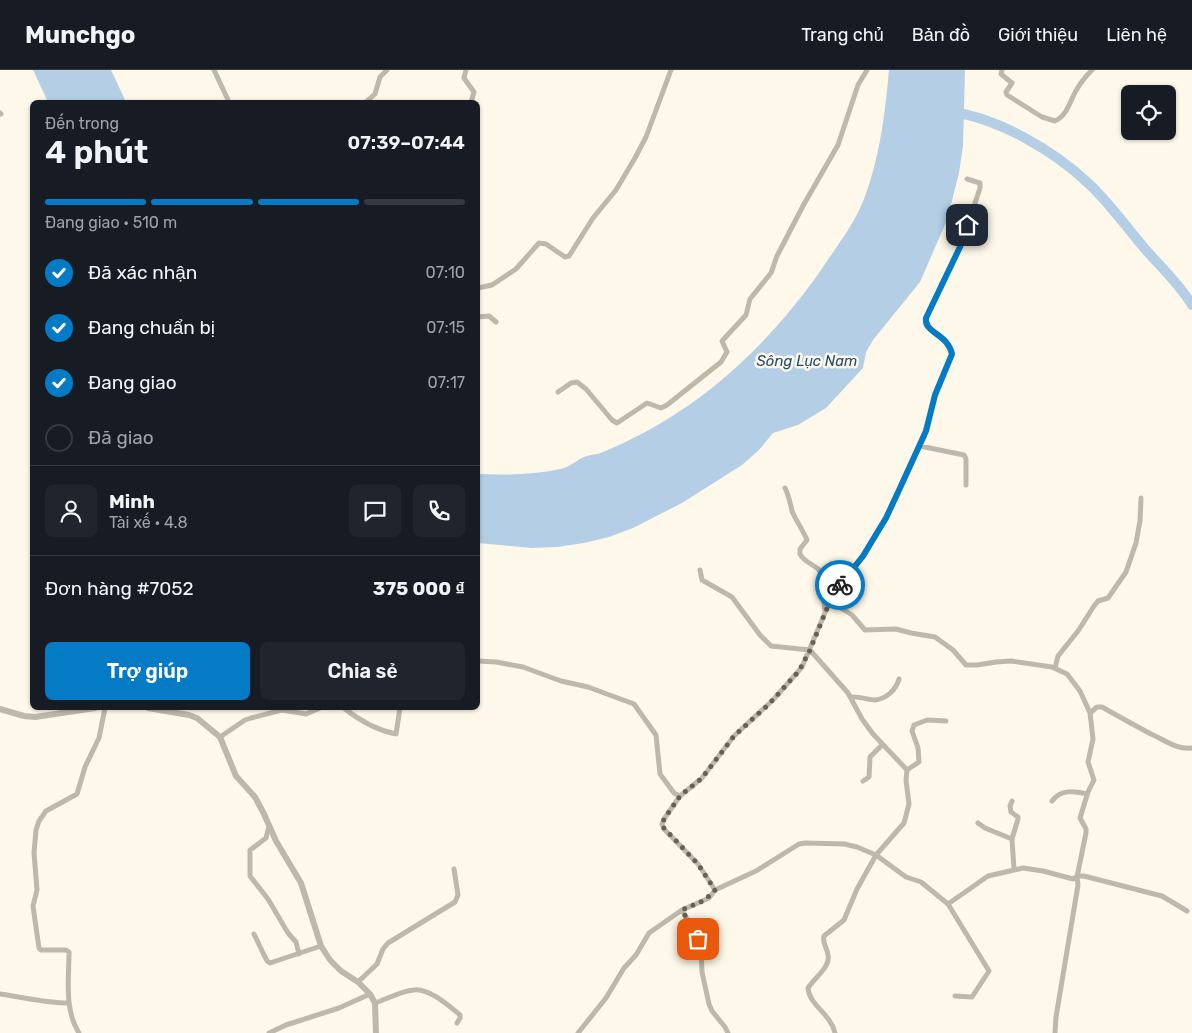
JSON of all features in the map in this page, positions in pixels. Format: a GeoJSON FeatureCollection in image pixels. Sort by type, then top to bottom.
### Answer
{"type":"FeatureCollection","features":[{"type":"Feature","properties":{"kind":"street"},"geometry":{"type":"LineString","coordinates":[[214,70],[228,100]]}},
{"type":"Feature","properties":{"kind":"street"},"geometry":{"type":"LineString","coordinates":[[368,100],[375,94],[380,77],[387,70]]}},
{"type":"Feature","properties":{"kind":"street"},"geometry":{"type":"LineString","coordinates":[[466,70],[464,78],[474,92],[472,100]]}},
{"type":"Feature","properties":{"kind":"street"},"geometry":{"type":"LineString","coordinates":[[480,288],[492,285],[516,269],[539,243],[546,244],[565,257],[569,256],[593,218],[616,190],[635,158],[646,137],[671,70]]}},
{"type":"Feature","properties":{"kind":"street"},"geometry":{"type":"LineString","coordinates":[[558,392],[571,383],[577,382],[586,389],[612,420],[617,423],[647,403],[661,408],[667,405],[721,362],[727,352],[722,341],[746,315],[750,299],[771,273],[777,256],[804,204],[838,145],[858,85],[867,70]]}},
{"type":"Feature","properties":{"kind":"street"},"geometry":{"type":"LineString","coordinates":[[1002,70],[1001,74],[1012,83],[1006,92],[1007,96],[1042,117],[1055,121],[1069,107],[1076,89],[1092,70]]}},
{"type":"Feature","properties":{"kind":"street"},"geometry":{"type":"LineString","coordinates":[[715,890],[698,864],[662,826],[664,819],[680,796],[702,778],[739,730],[768,705],[799,671],[830,602],[842,583],[860,561],[882,526],[920,446],[936,392],[952,354],[946,341],[928,328],[926,318],[962,242],[980,188],[980,183],[967,179]]}},
{"type":"Feature","properties":{"kind":"street"},"geometry":{"type":"LineString","coordinates":[[480,317],[489,316],[496,322]]}},
{"type":"Feature","properties":{"kind":"street"},"geometry":{"type":"LineString","coordinates":[[920,446],[964,455],[966,459],[966,485]]}},
{"type":"Feature","properties":{"kind":"street"},"geometry":{"type":"LineString","coordinates":[[785,488],[793,513],[807,540],[800,549],[800,554],[803,559],[818,570],[822,577],[822,596],[826,611]]}},
{"type":"Feature","properties":{"kind":"street"},"geometry":{"type":"LineString","coordinates":[[1055,668],[1061,652],[1078,632],[1094,606],[1098,601],[1108,598],[1126,572],[1139,529],[1140,498]]}},
{"type":"Feature","properties":{"kind":"street"},"geometry":{"type":"LineString","coordinates":[[700,570],[702,580],[732,597],[760,636],[771,646],[810,650],[850,697],[862,719],[882,745],[907,770]]}},
{"type":"Feature","properties":{"kind":"street"},"geometry":{"type":"LineString","coordinates":[[830,602],[852,615],[865,630],[896,629],[939,639],[966,665],[1011,661],[1055,668],[1071,678],[1080,691],[1090,713],[1093,738],[1088,762],[1094,780],[1087,794],[1080,818],[1086,833],[1077,877],[1078,885],[1055,1033]]}},
{"type":"Feature","properties":{"kind":"street"},"geometry":{"type":"LineString","coordinates":[[480,661],[523,667],[561,681],[588,687],[634,704],[656,735],[660,774],[674,793],[680,796]]}},
{"type":"Feature","properties":{"kind":"street"},"geometry":{"type":"LineString","coordinates":[[850,697],[859,696],[877,699],[894,690],[899,680]]}},
{"type":"Feature","properties":{"kind":"street"},"geometry":{"type":"LineString","coordinates":[[1090,713],[1102,706],[1130,724],[1168,744],[1192,748]]}},
{"type":"Feature","properties":{"kind":"street"},"geometry":{"type":"LineString","coordinates":[[0,709],[35,717],[82,710]]}},
{"type":"Feature","properties":{"kind":"street"},"geometry":{"type":"LineString","coordinates":[[79,1033],[69,1003],[68,950],[41,950],[39,948],[33,906],[37,890],[34,841],[39,820],[43,814],[77,794],[85,767],[99,738],[105,710]]}},
{"type":"Feature","properties":{"kind":"street"},"geometry":{"type":"LineString","coordinates":[[160,710],[198,718],[220,737],[236,776],[255,798],[276,841],[302,883],[321,946],[330,960],[341,971],[358,982],[376,1003],[376,1033]]}},
{"type":"Feature","properties":{"kind":"street"},"geometry":{"type":"LineString","coordinates":[[220,737],[251,718],[282,710],[306,714],[315,710]]}},
{"type":"Feature","properties":{"kind":"street"},"geometry":{"type":"LineString","coordinates":[[347,710],[365,723],[396,734],[400,710]]}},
{"type":"Feature","properties":{"kind":"street"},"geometry":{"type":"LineString","coordinates":[[907,770],[917,764],[919,759],[918,748],[912,731],[914,725],[927,720],[946,721]]}},
{"type":"Feature","properties":{"kind":"street"},"geometry":{"type":"LineString","coordinates":[[863,781],[869,776],[870,757],[882,745]]}},
{"type":"Feature","properties":{"kind":"street"},"geometry":{"type":"LineString","coordinates":[[835,1033],[831,1021],[810,997],[808,988],[828,960],[828,954],[823,942],[824,937],[840,924],[846,916],[857,888],[876,855],[902,826],[907,817],[909,804],[906,780],[907,770]]}},
{"type":"Feature","properties":{"kind":"street"},"geometry":{"type":"LineString","coordinates":[[1052,801],[1062,792],[1087,794]]}},
{"type":"Feature","properties":{"kind":"street"},"geometry":{"type":"LineString","coordinates":[[1012,801],[1010,806],[1011,812],[1018,816],[1012,839],[1014,870]]}},
{"type":"Feature","properties":{"kind":"street"},"geometry":{"type":"LineString","coordinates":[[978,823],[985,828],[1012,839]]}},
{"type":"Feature","properties":{"kind":"street"},"geometry":{"type":"LineString","coordinates":[[269,826],[266,838],[250,850],[249,873],[272,905],[289,936],[296,942],[299,954]]}},
{"type":"Feature","properties":{"kind":"street"},"geometry":{"type":"LineString","coordinates":[[578,1033],[610,993],[624,968],[636,955],[649,933],[682,910],[705,900],[715,890],[756,870],[799,844],[806,843],[849,845],[876,855],[902,875],[925,885],[948,904],[989,971],[972,996],[955,996]]}},
{"type":"Feature","properties":{"kind":"street"},"geometry":{"type":"LineString","coordinates":[[358,982],[377,964],[388,943],[455,902],[458,895],[454,868]]}},
{"type":"Feature","properties":{"kind":"street"},"geometry":{"type":"LineString","coordinates":[[948,904],[988,876],[1014,870],[1033,869],[1071,879],[1084,876],[1162,896],[1187,912]]}},
{"type":"Feature","properties":{"kind":"street"},"geometry":{"type":"LineString","coordinates":[[682,910],[701,948],[702,972],[709,1004],[728,1033]]}},
{"type":"Feature","properties":{"kind":"street"},"geometry":{"type":"LineString","coordinates":[[254,934],[268,963],[272,964],[321,946]]}},
{"type":"Feature","properties":{"kind":"street"},"geometry":{"type":"LineString","coordinates":[[376,1003],[410,991],[420,990],[437,998],[460,1015],[457,1023]]}},
{"type":"Feature","properties":{"kind":"street"},"geometry":{"type":"LineString","coordinates":[[0,994],[22,996],[47,1002],[69,1003]]}},
{"type":"Feature","properties":{"kind":"street"},"geometry":{"type":"LineString","coordinates":[[269,1033],[286,1024],[339,1008],[370,994]]}},
{"type":"Feature","properties":{"kind":"water"},"geometry":{"type":"Polygon","coordinates":[[[33,70],[111,70],[125,100],[47,100],[33,70]]]}},
{"type":"Feature","properties":{"kind":"water","name":"Sông Lục Nam"},"geometry":{"type":"Polygon","coordinates":[[[889,70],[965,70],[963,146],[959,173],[947,220],[920,282],[873,340],[866,352],[863,368],[826,408],[798,425],[773,433],[759,450],[742,465],[682,503],[633,528],[609,537],[557,547],[531,548],[480,543],[480,474],[519,474],[560,469],[583,457],[601,453],[635,438],[667,420],[724,378],[776,327],[821,270],[860,209],[870,183],[884,119],[889,70]]]}},
{"type":"Feature","properties":{"kind":"waterway"},"geometry":{"type":"LineString","coordinates":[[953,112],[971,116],[1007,129],[1043,148],[1074,171],[1103,198],[1176,283],[1192,305]]}},
{"type":"Feature","properties":{"kind":"way so far"},"geometry":{"type":"LineString","coordinates":[[698,939],[682,910],[709,898],[715,890],[698,864],[662,826],[664,819],[680,796],[702,778],[734,736],[768,705],[799,671],[804,664],[828,606],[840,585]]}},
{"type":"Feature","properties":{"kind":"route"},"geometry":{"type":"LineString","coordinates":[[840,585],[860,561],[886,518],[926,431],[937,388],[952,354],[946,341],[928,328],[926,318],[960,247],[967,225]]}}]}
